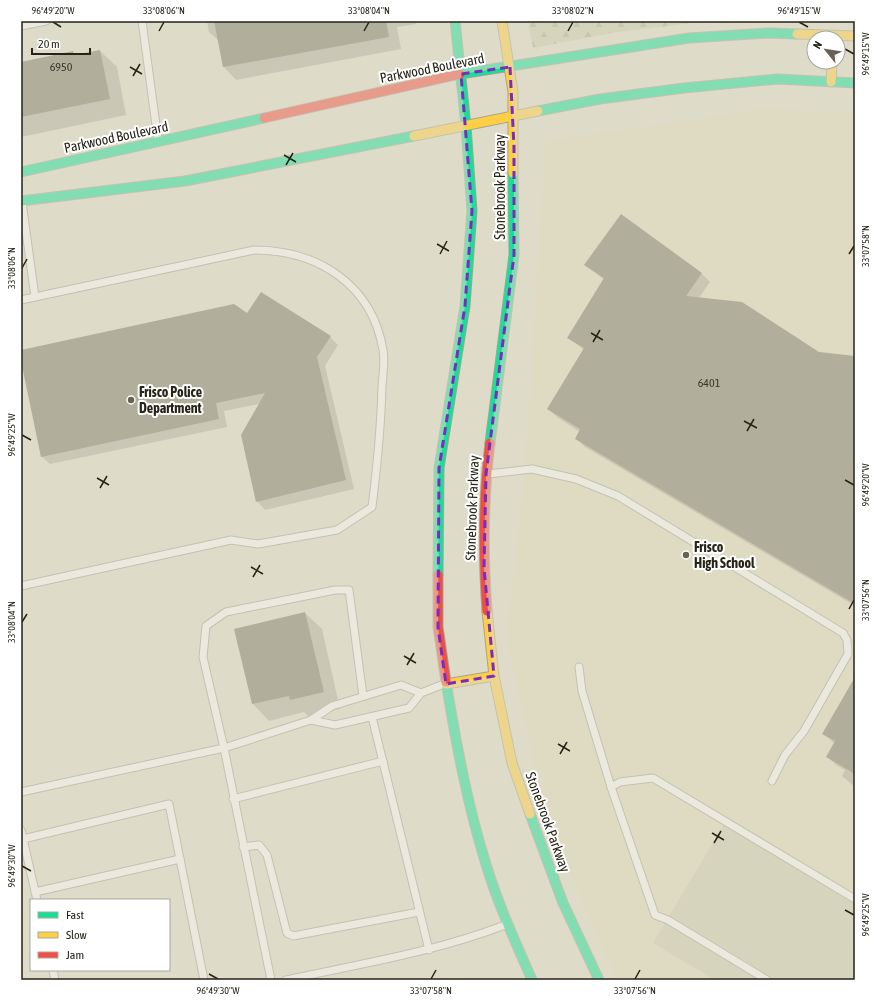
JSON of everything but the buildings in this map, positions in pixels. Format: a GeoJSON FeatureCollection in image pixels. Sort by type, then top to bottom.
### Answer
{"type":"FeatureCollection","features":[{"type":"Feature","properties":{"kind":"main road","name":"Stonebrook Parkway"},"geometry":{"type":"LineString","coordinates":[[456,21],[472,211],[470,255],[465,306],[439,468],[438,628],[446,684],[470,804],[486,861],[507,924],[532,980]]}},
{"type":"Feature","properties":{"kind":"main road","name":"Stonebrook Parkway"},"geometry":{"type":"LineString","coordinates":[[502,21],[510,67],[513,117],[514,255],[486,474],[484,568],[494,676],[512,763],[541,847],[563,903],[598,980]]}},
{"type":"Feature","properties":{"kind":"main road","name":"Parkwood Boulevard"},"geometry":{"type":"LineString","coordinates":[[21,172],[461,74],[689,38],[767,33],[806,35]]}},
{"type":"Feature","properties":{"kind":"main road"},"geometry":{"type":"LineString","coordinates":[[831,82],[832,70]]}},
{"type":"Feature","properties":{"kind":"main road"},"geometry":{"type":"LineString","coordinates":[[21,200],[185,181],[600,99],[684,88],[778,79],[855,83]]}},
{"type":"Feature","properties":{"kind":"main road"},"geometry":{"type":"LineString","coordinates":[[446,684],[494,676]]}},
{"type":"Feature","properties":{"kind":"lane"},"geometry":{"type":"LineString","coordinates":[[21,26],[46,21]]}},
{"type":"Feature","properties":{"kind":"lane"},"geometry":{"type":"LineString","coordinates":[[142,21],[158,142]]}},
{"type":"Feature","properties":{"kind":"lane"},"geometry":{"type":"LineString","coordinates":[[21,200],[36,297]]}},
{"type":"Feature","properties":{"kind":"lane"},"geometry":{"type":"LineString","coordinates":[[21,300],[254,250],[271,250],[302,256],[318,263],[337,275],[356,292],[371,315],[383,351],[382,411],[372,507],[337,530],[258,544],[231,540],[21,586]]}},
{"type":"Feature","properties":{"kind":"lane"},"geometry":{"type":"LineString","coordinates":[[486,474],[532,469],[598,487],[618,496],[843,633],[847,640],[848,654],[804,731],[785,755],[772,781]]}},
{"type":"Feature","properties":{"kind":"lane"},"geometry":{"type":"LineString","coordinates":[[271,980],[233,799],[224,748],[203,657],[206,626],[226,612],[335,590],[349,590],[363,696]]}},
{"type":"Feature","properties":{"kind":"lane"},"geometry":{"type":"LineString","coordinates":[[579,668],[582,691],[611,787],[655,915],[668,920],[767,980]]}},
{"type":"Feature","properties":{"kind":"lane"},"geometry":{"type":"LineString","coordinates":[[312,720],[335,725],[409,708],[422,693],[446,684]]}},
{"type":"Feature","properties":{"kind":"lane"},"geometry":{"type":"LineString","coordinates":[[21,792],[224,748],[312,720],[332,706],[401,685],[422,693]]}},
{"type":"Feature","properties":{"kind":"lane"},"geometry":{"type":"LineString","coordinates":[[372,717],[428,950]]}},
{"type":"Feature","properties":{"kind":"lane"},"geometry":{"type":"LineString","coordinates":[[233,799],[383,761]]}},
{"type":"Feature","properties":{"kind":"lane"},"geometry":{"type":"LineString","coordinates":[[611,787],[620,782],[653,778],[855,899]]}},
{"type":"Feature","properties":{"kind":"lane"},"geometry":{"type":"LineString","coordinates":[[23,839],[169,804],[204,980]]}},
{"type":"Feature","properties":{"kind":"lane"},"geometry":{"type":"LineString","coordinates":[[21,830],[37,899]]}},
{"type":"Feature","properties":{"kind":"lane"},"geometry":{"type":"LineString","coordinates":[[243,847],[259,845],[268,855],[287,933],[293,936],[419,912]]}},
{"type":"Feature","properties":{"kind":"lane"},"geometry":{"type":"LineString","coordinates":[[35,892],[180,859]]}},
{"type":"Feature","properties":{"kind":"lane"},"geometry":{"type":"LineString","coordinates":[[286,980],[428,950],[482,934],[507,924]]}},
{"type":"Feature","properties":{"kind":"highlighted area"},"geometry":{"type":"Polygon","coordinates":[[[510,67],[514,147],[514,255],[486,474],[484,568],[494,676],[446,684],[438,627],[439,468],[465,306],[472,211],[461,74],[510,67]]]}},
{"type":"Feature","properties":{"kind":"shaded area","name":"Frisco High School"},"geometry":{"type":"Polygon","coordinates":[[[761,109],[855,113],[855,980],[617,980],[547,820],[507,638],[525,472],[546,142],[761,109]]]}},
{"type":"Feature","properties":{"kind":"green space"},"geometry":{"type":"Polygon","coordinates":[[[528,21],[707,21],[612,33],[533,48],[528,21]]]}},
{"type":"Feature","properties":{"kind":"green space"},"geometry":{"type":"Polygon","coordinates":[[[726,821],[855,898],[855,980],[715,980],[653,943],[726,821]]]}},
{"type":"Feature","properties":{"kind":"traffic: fast"},"geometry":{"type":"LineString","coordinates":[[438,575],[439,468],[465,306],[472,211],[466,126],[455,21]]}},
{"type":"Feature","properties":{"kind":"traffic: fast"},"geometry":{"type":"LineString","coordinates":[[460,74],[689,38],[767,33],[797,34]]}},
{"type":"Feature","properties":{"kind":"traffic: fast"},"geometry":{"type":"LineString","coordinates":[[538,111],[600,99],[684,88],[778,79],[855,83]]}},
{"type":"Feature","properties":{"kind":"traffic: fast"},"geometry":{"type":"LineString","coordinates":[[21,172],[264,118]]}},
{"type":"Feature","properties":{"kind":"traffic: fast"},"geometry":{"type":"LineString","coordinates":[[21,201],[185,181],[414,136]]}},
{"type":"Feature","properties":{"kind":"traffic: fast"},"geometry":{"type":"LineString","coordinates":[[490,443],[514,255],[513,173]]}},
{"type":"Feature","properties":{"kind":"traffic: fast"},"geometry":{"type":"LineString","coordinates":[[446,682],[462,772],[479,839],[501,906],[532,980]]}},
{"type":"Feature","properties":{"kind":"traffic: fast"},"geometry":{"type":"LineString","coordinates":[[530,814],[563,903],[599,980]]}},
{"type":"Feature","properties":{"kind":"traffic: slow"},"geometry":{"type":"LineString","coordinates":[[502,21],[513,92],[513,173]]}},
{"type":"Feature","properties":{"kind":"traffic: slow"},"geometry":{"type":"LineString","coordinates":[[797,34],[855,36]]}},
{"type":"Feature","properties":{"kind":"traffic: slow"},"geometry":{"type":"LineString","coordinates":[[831,82],[832,70]]}},
{"type":"Feature","properties":{"kind":"traffic: slow"},"geometry":{"type":"LineString","coordinates":[[414,136],[538,111]]}},
{"type":"Feature","properties":{"kind":"traffic: slow"},"geometry":{"type":"LineString","coordinates":[[487,611],[494,676],[512,763],[530,814]]}},
{"type":"Feature","properties":{"kind":"traffic: slow"},"geometry":{"type":"LineString","coordinates":[[446,684],[494,676]]}},
{"type":"Feature","properties":{"kind":"traffic: jam"},"geometry":{"type":"LineString","coordinates":[[264,118],[460,74]]}},
{"type":"Feature","properties":{"kind":"traffic: jam"},"geometry":{"type":"LineString","coordinates":[[487,611],[484,527],[490,443]]}},
{"type":"Feature","properties":{"kind":"traffic: jam"},"geometry":{"type":"LineString","coordinates":[[438,575],[438,627],[446,682]]}},
{"type":"Feature","properties":{"kind":"place","name":"Frisco Police Department"},"geometry":{"type":"Point","coordinates":[131,400]}},
{"type":"Feature","properties":{"kind":"place","name":"Frisco High School"},"geometry":{"type":"Point","coordinates":[686,555]}}]}
